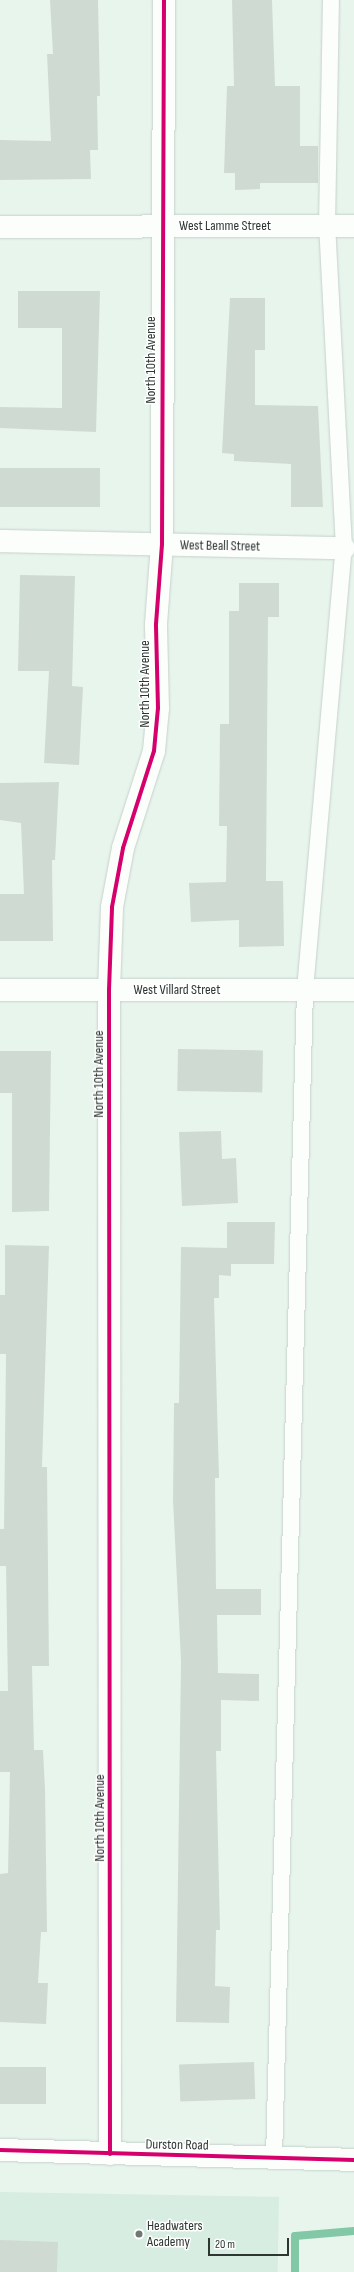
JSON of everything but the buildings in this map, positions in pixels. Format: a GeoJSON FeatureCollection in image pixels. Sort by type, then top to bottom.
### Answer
{"type":"FeatureCollection","features":[{"type":"Feature","properties":{"kind":"street","name":"North 10th Avenue"},"geometry":{"type":"LineString","coordinates":[[110,2154],[110,990],[112,907],[123,848],[154,751],[158,708],[156,624],[162,544],[164,0]]}},
{"type":"Feature","properties":{"kind":"street","name":"West Lamme Street"},"geometry":{"type":"LineString","coordinates":[[0,227],[354,226]]}},
{"type":"Feature","properties":{"kind":"street","name":"West Beall Street"},"geometry":{"type":"LineString","coordinates":[[0,541],[344,548]]}},
{"type":"Feature","properties":{"kind":"street","name":"West Villard Street"},"geometry":{"type":"LineString","coordinates":[[0,990],[354,990]]}},
{"type":"Feature","properties":{"kind":"street","name":"Durston Road"},"geometry":{"type":"LineString","coordinates":[[0,2150],[354,2160]]}},
{"type":"Feature","properties":{"kind":"lane"},"geometry":{"type":"LineString","coordinates":[[274,2158],[305,990],[344,548],[327,226],[331,0]]}},
{"type":"Feature","properties":{"kind":"shaded area","name":"Headwaters Academy"},"geometry":{"type":"Polygon","coordinates":[[[0,2192],[279,2197],[278,2272],[0,2272],[0,2192]]]}},
{"type":"Feature","properties":{"kind":"waterway"},"geometry":{"type":"LineString","coordinates":[[295,2272],[295,2236],[354,2231]]}},
{"type":"Feature","properties":{"kind":"cycle path"},"geometry":{"type":"LineString","coordinates":[[110,2154],[109,990],[112,907],[123,848],[154,751],[158,708],[156,624],[162,544],[164,0]]}},
{"type":"Feature","properties":{"kind":"cycle path"},"geometry":{"type":"LineString","coordinates":[[0,2150],[354,2160]]}},
{"type":"Feature","properties":{"kind":"place","name":"Headwaters Academy"},"geometry":{"type":"Point","coordinates":[139,2234]}}]}
